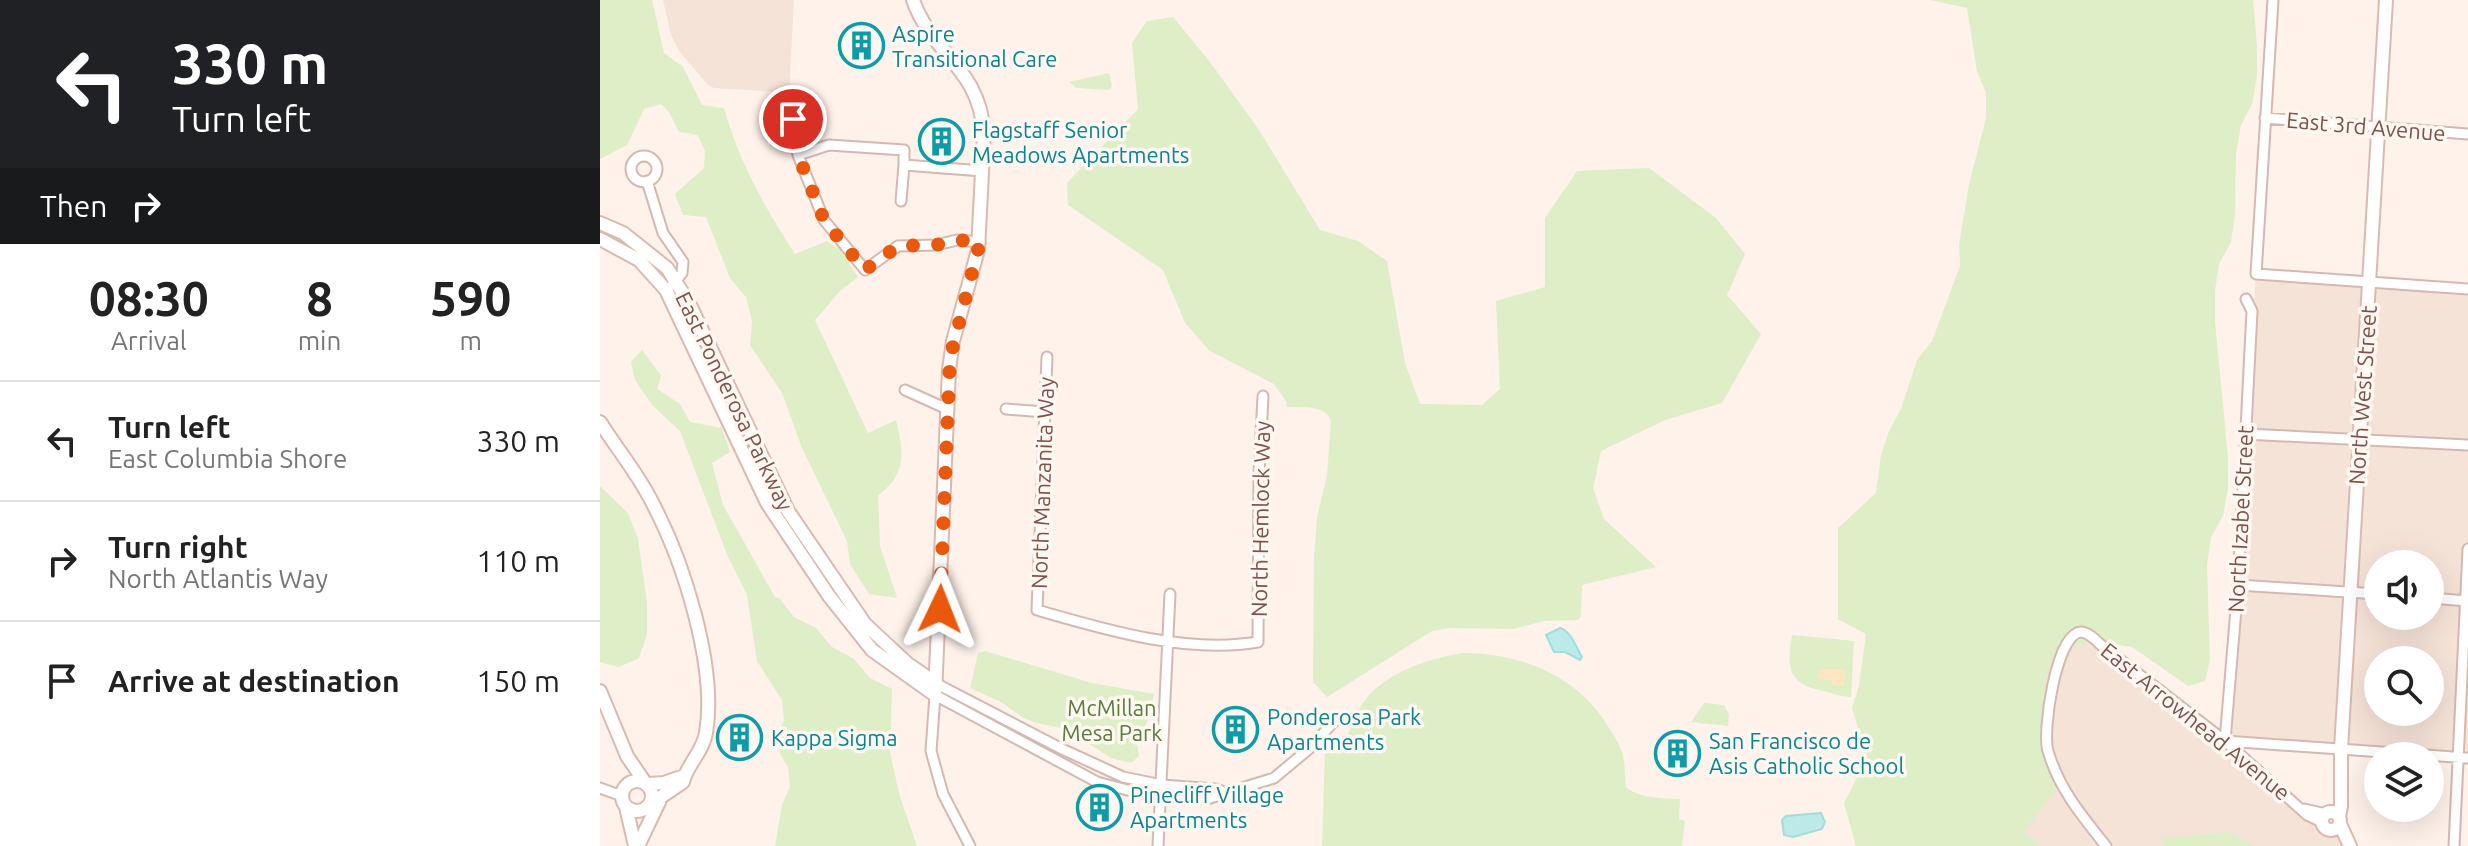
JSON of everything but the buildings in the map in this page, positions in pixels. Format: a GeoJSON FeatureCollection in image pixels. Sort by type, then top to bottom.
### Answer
{"type":"FeatureCollection","features":[{"type":"Feature","properties":{"kind":"street"},"geometry":{"type":"LineString","coordinates":[[913,0],[938,45],[964,74],[977,97],[982,114],[980,242],[953,341],[947,409],[931,751],[943,794],[970,846]]}},
{"type":"Feature","properties":{"kind":"street"},"geometry":{"type":"LineString","coordinates":[[922,0],[924,20]]}},
{"type":"Feature","properties":{"kind":"street"},"geometry":{"type":"LineString","coordinates":[[2273,0],[2256,274],[2468,289]]}},
{"type":"Feature","properties":{"kind":"street","name":"North West Street"},"geometry":{"type":"LineString","coordinates":[[2331,820],[2340,791],[2386,0]]}},
{"type":"Feature","properties":{"kind":"street","name":"East 3rd Avenue"},"geometry":{"type":"LineString","coordinates":[[2265,118],[2468,134]]}},
{"type":"Feature","properties":{"kind":"street"},"geometry":{"type":"LineString","coordinates":[[793,119],[798,155],[824,220],[865,270],[898,246],[936,245],[957,240],[980,242]]}},
{"type":"Feature","properties":{"kind":"street"},"geometry":{"type":"LineString","coordinates":[[798,155],[829,145],[904,150],[901,201]]}},
{"type":"Feature","properties":{"kind":"street"},"geometry":{"type":"LineString","coordinates":[[904,165],[983,171]]}},
{"type":"Feature","properties":{"kind":"street"},"geometry":{"type":"LineString","coordinates":[[647,181],[663,233],[683,262],[683,269],[671,286]]}},
{"type":"Feature","properties":{"kind":"street","name":"East Ponderosa Parkway"},"geometry":{"type":"LineString","coordinates":[[600,223],[637,242],[667,268],[671,286]]}},
{"type":"Feature","properties":{"kind":"street","name":"East Ponderosa Parkway"},"geometry":{"type":"LineString","coordinates":[[600,239],[639,260],[689,303],[780,497],[858,625],[936,689],[1060,754],[1109,787],[1161,797],[1207,799],[1274,778],[1301,757],[1338,717]]}},
{"type":"Feature","properties":{"kind":"street","name":"North Izabel Street"},"geometry":{"type":"LineString","coordinates":[[2225,741],[2238,585],[2252,311],[2246,299]]}},
{"type":"Feature","properties":{"kind":"street","name":"North Manzanita Way"},"geometry":{"type":"LineString","coordinates":[[1047,357],[1037,610],[1124,635],[1167,641]]}},
{"type":"Feature","properties":{"kind":"street"},"geometry":{"type":"LineString","coordinates":[[905,390],[947,409]]}},
{"type":"Feature","properties":{"kind":"street","name":"North Hemlock Way"},"geometry":{"type":"LineString","coordinates":[[1167,641],[1258,642],[1259,474],[1263,396]]}},
{"type":"Feature","properties":{"kind":"street"},"geometry":{"type":"LineString","coordinates":[[1006,409],[1044,412]]}},
{"type":"Feature","properties":{"kind":"street"},"geometry":{"type":"LineString","coordinates":[[600,422],[653,503],[698,626],[705,666],[706,732],[700,752],[683,782],[650,805],[636,845]]}},
{"type":"Feature","properties":{"kind":"street"},"geometry":{"type":"LineString","coordinates":[[2245,434],[2468,445]]}},
{"type":"Feature","properties":{"kind":"street"},"geometry":{"type":"LineString","coordinates":[[2454,846],[2463,758],[2468,549]]}},
{"type":"Feature","properties":{"kind":"street"},"geometry":{"type":"LineString","coordinates":[[2238,585],[2364,593]]}},
{"type":"Feature","properties":{"kind":"street"},"geometry":{"type":"LineString","coordinates":[[1158,846],[1170,594]]}},
{"type":"Feature","properties":{"kind":"street"},"geometry":{"type":"LineString","coordinates":[[2444,599],[2467,601]]}},
{"type":"Feature","properties":{"kind":"street","name":"East Arrowhead Avenue"},"geometry":{"type":"LineString","coordinates":[[2106,846],[2070,802],[2046,738],[2051,694],[2059,663],[2071,636],[2078,632],[2086,632],[2225,741],[2304,809],[2331,820]]}},
{"type":"Feature","properties":{"kind":"street"},"geometry":{"type":"LineString","coordinates":[[600,691],[627,756],[652,796],[636,845]]}},
{"type":"Feature","properties":{"kind":"street"},"geometry":{"type":"LineString","coordinates":[[2225,741],[2463,758]]}},
{"type":"Feature","properties":{"kind":"street","name":"East Ponderosa Parkway"},"geometry":{"type":"LineString","coordinates":[[1060,754],[1123,777],[1224,792]]}},
{"type":"Feature","properties":{"kind":"street"},"geometry":{"type":"LineString","coordinates":[[627,756],[624,796],[636,845]]}},
{"type":"Feature","properties":{"kind":"street"},"geometry":{"type":"LineString","coordinates":[[624,796],[634,780],[664,783],[684,776]]}},
{"type":"Feature","properties":{"kind":"street"},"geometry":{"type":"LineString","coordinates":[[600,788],[650,805]]}},
{"type":"Feature","properties":{"kind":"street"},"geometry":{"type":"LineString","coordinates":[[2331,820],[2343,846]]}},
{"type":"Feature","properties":{"kind":"street"},"geometry":{"type":"LineString","coordinates":[[2331,820],[2350,846]]}},
{"type":"Feature","properties":{"kind":"shaded area"},"geometry":{"type":"Polygon","coordinates":[[[663,0],[794,0],[789,93],[708,85],[679,51],[671,35],[663,0]]]}},
{"type":"Feature","properties":{"kind":"shaded area"},"geometry":{"type":"Polygon","coordinates":[[[2256,274],[2468,289],[2468,758],[2444,756],[2444,742],[2364,742],[2364,751],[2226,742],[2352,846],[2039,846],[2023,831],[2014,645],[2086,632],[2224,740],[2256,274]]]}},
{"type":"Feature","properties":{"kind":"green space"},"geometry":{"type":"Polygon","coordinates":[[[600,0],[652,0],[664,53],[683,67],[702,105],[724,108],[754,184],[795,254],[827,241],[840,249],[858,277],[840,291],[815,320],[868,433],[896,420],[901,462],[894,479],[878,495],[880,546],[897,598],[869,594],[850,564],[847,541],[802,448],[782,393],[750,345],[752,321],[746,297],[730,278],[706,217],[683,215],[675,194],[704,168],[705,151],[698,135],[679,132],[669,112],[661,104],[644,109],[627,145],[600,159],[600,0]]]}},
{"type":"Feature","properties":{"kind":"green space"},"geometry":{"type":"Polygon","coordinates":[[[1930,0],[2253,0],[2257,76],[2252,104],[2241,125],[2236,153],[2235,215],[2231,242],[2219,264],[2215,291],[2228,488],[2223,516],[2211,537],[2207,565],[2210,660],[2205,681],[2188,686],[2132,647],[2104,643],[2076,645],[2053,657],[2045,682],[2045,713],[2061,784],[2024,831],[2041,846],[1856,846],[1844,803],[1860,772],[1863,743],[1852,708],[1859,686],[1866,634],[1838,619],[1838,528],[1876,493],[1881,455],[1889,431],[1901,409],[1917,360],[1932,341],[1960,266],[1959,244],[1969,185],[1986,118],[1986,93],[1977,71],[1967,8],[1930,0]]]}},
{"type":"Feature","properties":{"kind":"green space"},"geometry":{"type":"Polygon","coordinates":[[[1173,17],[1259,130],[1320,230],[1358,241],[1387,261],[1405,363],[1420,404],[1482,405],[1500,389],[1496,301],[1545,287],[1545,218],[1577,171],[1649,168],[1716,218],[1745,254],[1727,295],[1761,334],[1722,403],[1665,420],[1601,451],[1593,488],[1604,519],[1656,567],[1582,585],[1581,616],[1578,620],[1544,621],[1513,629],[1451,628],[1432,631],[1327,697],[1313,682],[1314,557],[1317,518],[1327,475],[1331,421],[1319,409],[1287,407],[1274,384],[1210,351],[1185,323],[1163,270],[1068,205],[1067,183],[1138,109],[1132,43],[1147,21],[1173,17]]]}},
{"type":"Feature","properties":{"kind":"green space"},"geometry":{"type":"Polygon","coordinates":[[[1109,73],[1112,86],[1109,90],[1077,88],[1069,82],[1109,73]]]}},
{"type":"Feature","properties":{"kind":"green space"},"geometry":{"type":"Polygon","coordinates":[[[642,350],[661,375],[657,389],[680,404],[690,422],[722,428],[730,452],[712,463],[723,505],[775,597],[794,617],[816,628],[832,647],[854,659],[870,678],[892,689],[890,753],[900,797],[917,846],[775,846],[782,805],[790,787],[788,767],[780,754],[778,734],[784,720],[782,700],[757,661],[747,595],[728,557],[680,431],[653,406],[635,380],[631,362],[642,350]]]}},
{"type":"Feature","properties":{"kind":"green space"},"geometry":{"type":"Polygon","coordinates":[[[600,486],[628,513],[638,539],[647,603],[647,634],[639,658],[619,667],[600,662],[600,486]]]}},
{"type":"Feature","properties":{"kind":"green space"},"geometry":{"type":"Polygon","coordinates":[[[1792,635],[1854,641],[1851,697],[1808,687],[1795,677],[1790,664],[1792,635]]]}},
{"type":"Feature","properties":{"kind":"green space","name":"McMillan Mesa Park"},"geometry":{"type":"Polygon","coordinates":[[[985,651],[1092,683],[1154,694],[1147,722],[1137,743],[1139,756],[1131,763],[1111,758],[1066,729],[1036,723],[970,688],[978,653],[985,651]]]}},
{"type":"Feature","properties":{"kind":"green space"},"geometry":{"type":"Polygon","coordinates":[[[1461,653],[1505,657],[1526,663],[1564,681],[1581,694],[1596,710],[1619,745],[1624,760],[1626,787],[1644,796],[1680,799],[1679,819],[1685,821],[1682,846],[1322,846],[1325,751],[1346,737],[1359,709],[1378,686],[1404,670],[1461,653]]]}},
{"type":"Feature","properties":{"kind":"green space"},"geometry":{"type":"Polygon","coordinates":[[[1704,703],[1724,705],[1729,714],[1728,726],[1691,722],[1704,703]]]}},
{"type":"Feature","properties":{"kind":"green space"},"geometry":{"type":"Polygon","coordinates":[[[2230,832],[2254,846],[2164,846],[2161,838],[2230,832]]]}},
{"type":"Feature","properties":{"kind":"sand"},"geometry":{"type":"Polygon","coordinates":[[[1819,669],[1845,669],[1844,686],[1832,685],[1832,680],[1818,679],[1819,669]]]}},
{"type":"Feature","properties":{"kind":"water"},"geometry":{"type":"Polygon","coordinates":[[[1560,628],[1573,640],[1582,657],[1580,660],[1565,652],[1554,652],[1546,635],[1560,628]]]}},
{"type":"Feature","properties":{"kind":"water"},"geometry":{"type":"Polygon","coordinates":[[[1821,813],[1825,822],[1822,829],[1793,837],[1784,835],[1782,820],[1786,816],[1821,813]]]}},
{"type":"Feature","properties":{"kind":"place","name":"Aspire Transitional Care"},"geometry":{"type":"Point","coordinates":[861,46]}},
{"type":"Feature","properties":{"kind":"place","name":"Flagstaff Senior Meadows Apartments"},"geometry":{"type":"Point","coordinates":[941,142]}},
{"type":"Feature","properties":{"kind":"place","name":"Ponderosa Park Apartments"},"geometry":{"type":"Point","coordinates":[1236,729]}},
{"type":"Feature","properties":{"kind":"place","name":"Kappa Sigma"},"geometry":{"type":"Point","coordinates":[740,737]}},
{"type":"Feature","properties":{"kind":"place","name":"San Francisco de Asis Catholic School"},"geometry":{"type":"Point","coordinates":[1678,753]}},
{"type":"Feature","properties":{"kind":"place","name":"Pinecliff Village Apartments"},"geometry":{"type":"Point","coordinates":[1099,807]}},
{"type":"Feature","properties":{"kind":"route"},"geometry":{"type":"LineString","coordinates":[[793,119],[798,155],[824,220],[865,270],[898,246],[936,245],[957,240],[980,242],[950,358],[940,609]]}}]}
